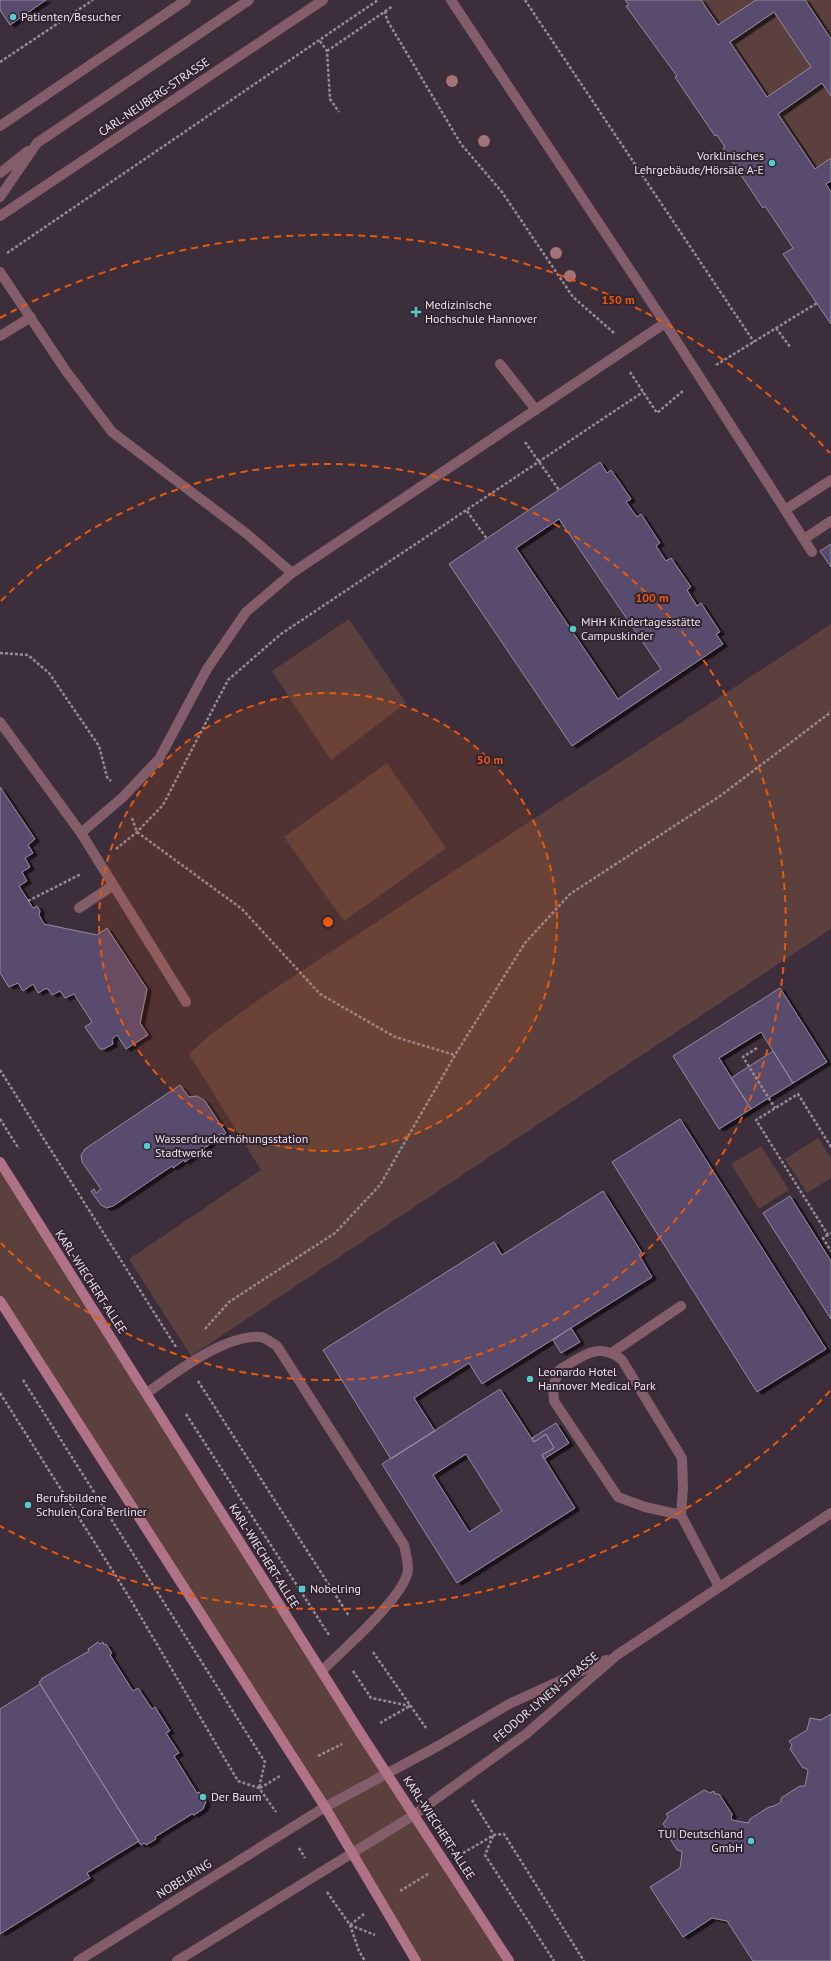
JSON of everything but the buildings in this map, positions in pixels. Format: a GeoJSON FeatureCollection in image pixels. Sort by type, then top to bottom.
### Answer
{"type":"FeatureCollection","features":[{"type":"Feature","properties":{"kind":"main road","name":"KARL-WIECHERT-ALLEE"},"geometry":{"type":"LineString","coordinates":[[0,1162],[361,1734],[388,1773],[509,1961]]}},
{"type":"Feature","properties":{"kind":"main road"},"geometry":{"type":"LineString","coordinates":[[0,1302],[325,1807],[416,1961]]}},
{"type":"Feature","properties":{"kind":"street"},"geometry":{"type":"LineString","coordinates":[[0,126],[186,0]]}},
{"type":"Feature","properties":{"kind":"street"},"geometry":{"type":"LineString","coordinates":[[0,173],[37,143],[249,0]]}},
{"type":"Feature","properties":{"kind":"street","name":"CARL-NEUBERG-STRASSE"},"geometry":{"type":"LineString","coordinates":[[0,216],[323,0]]}},
{"type":"Feature","properties":{"kind":"street"},"geometry":{"type":"LineString","coordinates":[[451,0],[665,323],[812,552]]}},
{"type":"Feature","properties":{"kind":"street"},"geometry":{"type":"LineString","coordinates":[[0,197],[37,143]]}},
{"type":"Feature","properties":{"kind":"street"},"geometry":{"type":"LineString","coordinates":[[0,272],[66,371],[112,432],[247,534],[292,574]]}},
{"type":"Feature","properties":{"kind":"street"},"geometry":{"type":"LineString","coordinates":[[0,336],[31,317]]}},
{"type":"Feature","properties":{"kind":"street"},"geometry":{"type":"LineString","coordinates":[[81,833],[123,797],[159,759],[207,669],[246,612],[292,574],[665,323]]}},
{"type":"Feature","properties":{"kind":"street"},"geometry":{"type":"LineString","coordinates":[[500,364],[536,410]]}},
{"type":"Feature","properties":{"kind":"street"},"geometry":{"type":"LineString","coordinates":[[785,510],[831,480]]}},
{"type":"Feature","properties":{"kind":"street"},"geometry":{"type":"LineString","coordinates":[[804,539],[831,521]]}},
{"type":"Feature","properties":{"kind":"street"},"geometry":{"type":"LineString","coordinates":[[0,722],[81,833],[112,886],[186,1002]]}},
{"type":"Feature","properties":{"kind":"street"},"geometry":{"type":"LineString","coordinates":[[79,908],[112,886]]}},
{"type":"Feature","properties":{"kind":"street"},"geometry":{"type":"LineString","coordinates":[[613,1352],[681,1306]]}},
{"type":"Feature","properties":{"kind":"street"},"geometry":{"type":"LineString","coordinates":[[147,1393],[187,1364],[232,1341],[246,1337],[263,1337],[277,1346],[404,1545],[408,1570],[399,1591],[360,1634],[322,1671]]}},
{"type":"Feature","properties":{"kind":"street"},"geometry":{"type":"LineString","coordinates":[[681,1515],[645,1507],[618,1497],[554,1401],[553,1387],[559,1370],[593,1350],[613,1352],[622,1360],[682,1458],[683,1488],[681,1515],[719,1586]]}},
{"type":"Feature","properties":{"kind":"street","name":"FEODOR-LYNEN-STRASSE"},"geometry":{"type":"LineString","coordinates":[[414,1815],[526,1734],[617,1655],[831,1513]]}},
{"type":"Feature","properties":{"kind":"street","name":"FEODOR-LYNEN-STRASSE"},"geometry":{"type":"LineString","coordinates":[[388,1773],[438,1746],[509,1704],[617,1655]]}},
{"type":"Feature","properties":{"kind":"street","name":"NOBELRING"},"geometry":{"type":"LineString","coordinates":[[78,1961],[325,1807],[388,1773]]}},
{"type":"Feature","properties":{"kind":"street"},"geometry":{"type":"LineString","coordinates":[[177,1961],[351,1852],[414,1815]]}},
{"type":"Feature","properties":{"kind":"path"},"geometry":{"type":"LineString","coordinates":[[0,62],[93,0]]}},
{"type":"Feature","properties":{"kind":"path"},"geometry":{"type":"LineString","coordinates":[[6,254],[378,0]]}},
{"type":"Feature","properties":{"kind":"path"},"geometry":{"type":"LineString","coordinates":[[524,0],[754,342]]}},
{"type":"Feature","properties":{"kind":"path"},"geometry":{"type":"LineString","coordinates":[[327,51],[393,6]]}},
{"type":"Feature","properties":{"kind":"path"},"geometry":{"type":"LineString","coordinates":[[384,12],[387,20],[461,144],[502,192],[573,297],[615,334],[625,350]]}},
{"type":"Feature","properties":{"kind":"path"},"geometry":{"type":"LineString","coordinates":[[320,41],[327,51],[330,99],[339,112]]}},
{"type":"Feature","properties":{"kind":"path"},"geometry":{"type":"LineString","coordinates":[[630,372],[657,413],[699,376],[817,303]]}},
{"type":"Feature","properties":{"kind":"path"},"geometry":{"type":"LineString","coordinates":[[776,328],[791,348]]}},
{"type":"Feature","properties":{"kind":"path"},"geometry":{"type":"LineString","coordinates":[[28,901],[74,879],[98,862],[137,832],[163,805],[228,680],[281,634],[540,463],[643,392]]}},
{"type":"Feature","properties":{"kind":"path"},"geometry":{"type":"LineString","coordinates":[[540,463],[559,490]]}},
{"type":"Feature","properties":{"kind":"path"},"geometry":{"type":"LineString","coordinates":[[467,510],[487,539]]}},
{"type":"Feature","properties":{"kind":"path"},"geometry":{"type":"LineString","coordinates":[[0,653],[28,655],[49,673],[99,746],[107,777],[123,797],[137,832],[242,909],[320,994],[395,1037],[455,1055]]}},
{"type":"Feature","properties":{"kind":"path"},"geometry":{"type":"LineString","coordinates":[[202,1331],[229,1302],[335,1233],[380,1185],[455,1055],[525,943],[570,894],[720,796],[831,712]]}},
{"type":"Feature","properties":{"kind":"path"},"geometry":{"type":"LineString","coordinates":[[757,1048],[743,1057],[775,1108]]}},
{"type":"Feature","properties":{"kind":"path"},"geometry":{"type":"LineString","coordinates":[[0,1070],[360,1634],[438,1746]]}},
{"type":"Feature","properties":{"kind":"path"},"geometry":{"type":"LineString","coordinates":[[828,1235],[756,1120],[798,1094],[831,1147]]}},
{"type":"Feature","properties":{"kind":"path"},"geometry":{"type":"LineString","coordinates":[[0,1119],[21,1152]]}},
{"type":"Feature","properties":{"kind":"path"},"geometry":{"type":"LineString","coordinates":[[831,1233],[822,1238],[831,1251]]}},
{"type":"Feature","properties":{"kind":"path"},"geometry":{"type":"LineString","coordinates":[[21,1377],[265,1762],[259,1788]]}},
{"type":"Feature","properties":{"kind":"path"},"geometry":{"type":"LineString","coordinates":[[0,1393],[126,1592],[238,1781],[259,1788],[361,1734],[410,1706]]}},
{"type":"Feature","properties":{"kind":"path"},"geometry":{"type":"LineString","coordinates":[[186,1413],[370,1698],[410,1706]]}},
{"type":"Feature","properties":{"kind":"path"},"geometry":{"type":"LineString","coordinates":[[460,1781],[494,1835]]}},
{"type":"Feature","properties":{"kind":"path"},"geometry":{"type":"LineString","coordinates":[[472,1848],[494,1835],[504,1834],[584,1961]]}},
{"type":"Feature","properties":{"kind":"path"},"geometry":{"type":"LineString","coordinates":[[494,1835],[485,1855],[554,1961]]}},
{"type":"Feature","properties":{"kind":"path"},"geometry":{"type":"LineString","coordinates":[[396,1894],[424,1877]]}},
{"type":"Feature","properties":{"kind":"path"},"geometry":{"type":"LineString","coordinates":[[350,1925],[364,1914]]}},
{"type":"Feature","properties":{"kind":"path"},"geometry":{"type":"LineString","coordinates":[[350,1925],[377,1936]]}},
{"type":"Feature","properties":{"kind":"path"},"geometry":{"type":"LineString","coordinates":[[350,1925],[359,1951],[366,1961]]}},
{"type":"Feature","properties":{"kind":"shaded area"},"geometry":{"type":"Polygon","coordinates":[[[701,0],[756,0],[718,25],[701,0]]]}},
{"type":"Feature","properties":{"kind":"shaded area"},"geometry":{"type":"Polygon","coordinates":[[[805,0],[831,0],[831,39],[805,0]]]}},
{"type":"Feature","properties":{"kind":"shaded area"},"geometry":{"type":"Polygon","coordinates":[[[774,12],[811,67],[767,97],[730,42],[774,12]]]}},
{"type":"Feature","properties":{"kind":"shaded area"},"geometry":{"type":"Polygon","coordinates":[[[822,83],[831,96],[831,158],[815,169],[778,114],[822,83]]]}},
{"type":"Feature","properties":{"kind":"shaded area"},"geometry":{"type":"Polygon","coordinates":[[[349,619],[406,703],[331,760],[272,671],[349,619]]]}},
{"type":"Feature","properties":{"kind":"shaded area"},"geometry":{"type":"Polygon","coordinates":[[[831,624],[831,929],[191,1356],[129,1259],[261,1170],[189,1054],[211,1034],[268,993],[831,624]]]}},
{"type":"Feature","properties":{"kind":"shaded area"},"geometry":{"type":"Polygon","coordinates":[[[387,763],[446,848],[344,921],[284,837],[387,763]]]}},
{"type":"Feature","properties":{"kind":"shaded area"},"geometry":{"type":"Polygon","coordinates":[[[818,1138],[831,1158],[831,1178],[807,1193],[785,1159],[818,1138]]]}},
{"type":"Feature","properties":{"kind":"shaded area"},"geometry":{"type":"Polygon","coordinates":[[[761,1146],[789,1190],[759,1209],[731,1164],[761,1146]]]}},
{"type":"Feature","properties":{"kind":"shaded area"},"geometry":{"type":"Polygon","coordinates":[[[0,1160],[509,1961],[420,1961],[0,1297],[0,1160]]]}},
{"type":"Feature","properties":{"kind":"place","name":"Patienten/Besucher"},"geometry":{"type":"Point","coordinates":[13,17]}},
{"type":"Feature","properties":{"kind":"place","name":"Vorklinisches Lehrgebäude/Hörsäle A-E"},"geometry":{"type":"Point","coordinates":[772,163]}},
{"type":"Feature","properties":{"kind":"place","name":"Medizinische Hochschule Hannover"},"geometry":{"type":"Point","coordinates":[416,312]}},
{"type":"Feature","properties":{"kind":"place","name":"MHH Kindertagesstätte Campuskinder"},"geometry":{"type":"Point","coordinates":[573,629]}},
{"type":"Feature","properties":{"kind":"place","name":"Wasserdruckerhöhungsstation Stadtwerke"},"geometry":{"type":"Point","coordinates":[147,1146]}},
{"type":"Feature","properties":{"kind":"place","name":"Leonardo Hotel Hannover Medical Park"},"geometry":{"type":"Point","coordinates":[530,1379]}},
{"type":"Feature","properties":{"kind":"place","name":"Berufsbildene Schulen Cora Berliner"},"geometry":{"type":"Point","coordinates":[28,1505]}},
{"type":"Feature","properties":{"kind":"place","name":"Nobelring"},"geometry":{"type":"Point","coordinates":[302,1589]}},
{"type":"Feature","properties":{"kind":"place","name":"Der Baum"},"geometry":{"type":"Point","coordinates":[203,1797]}},
{"type":"Feature","properties":{"kind":"place","name":"TUI Deutschland GmbH"},"geometry":{"type":"Point","coordinates":[751,1841]}}]}
